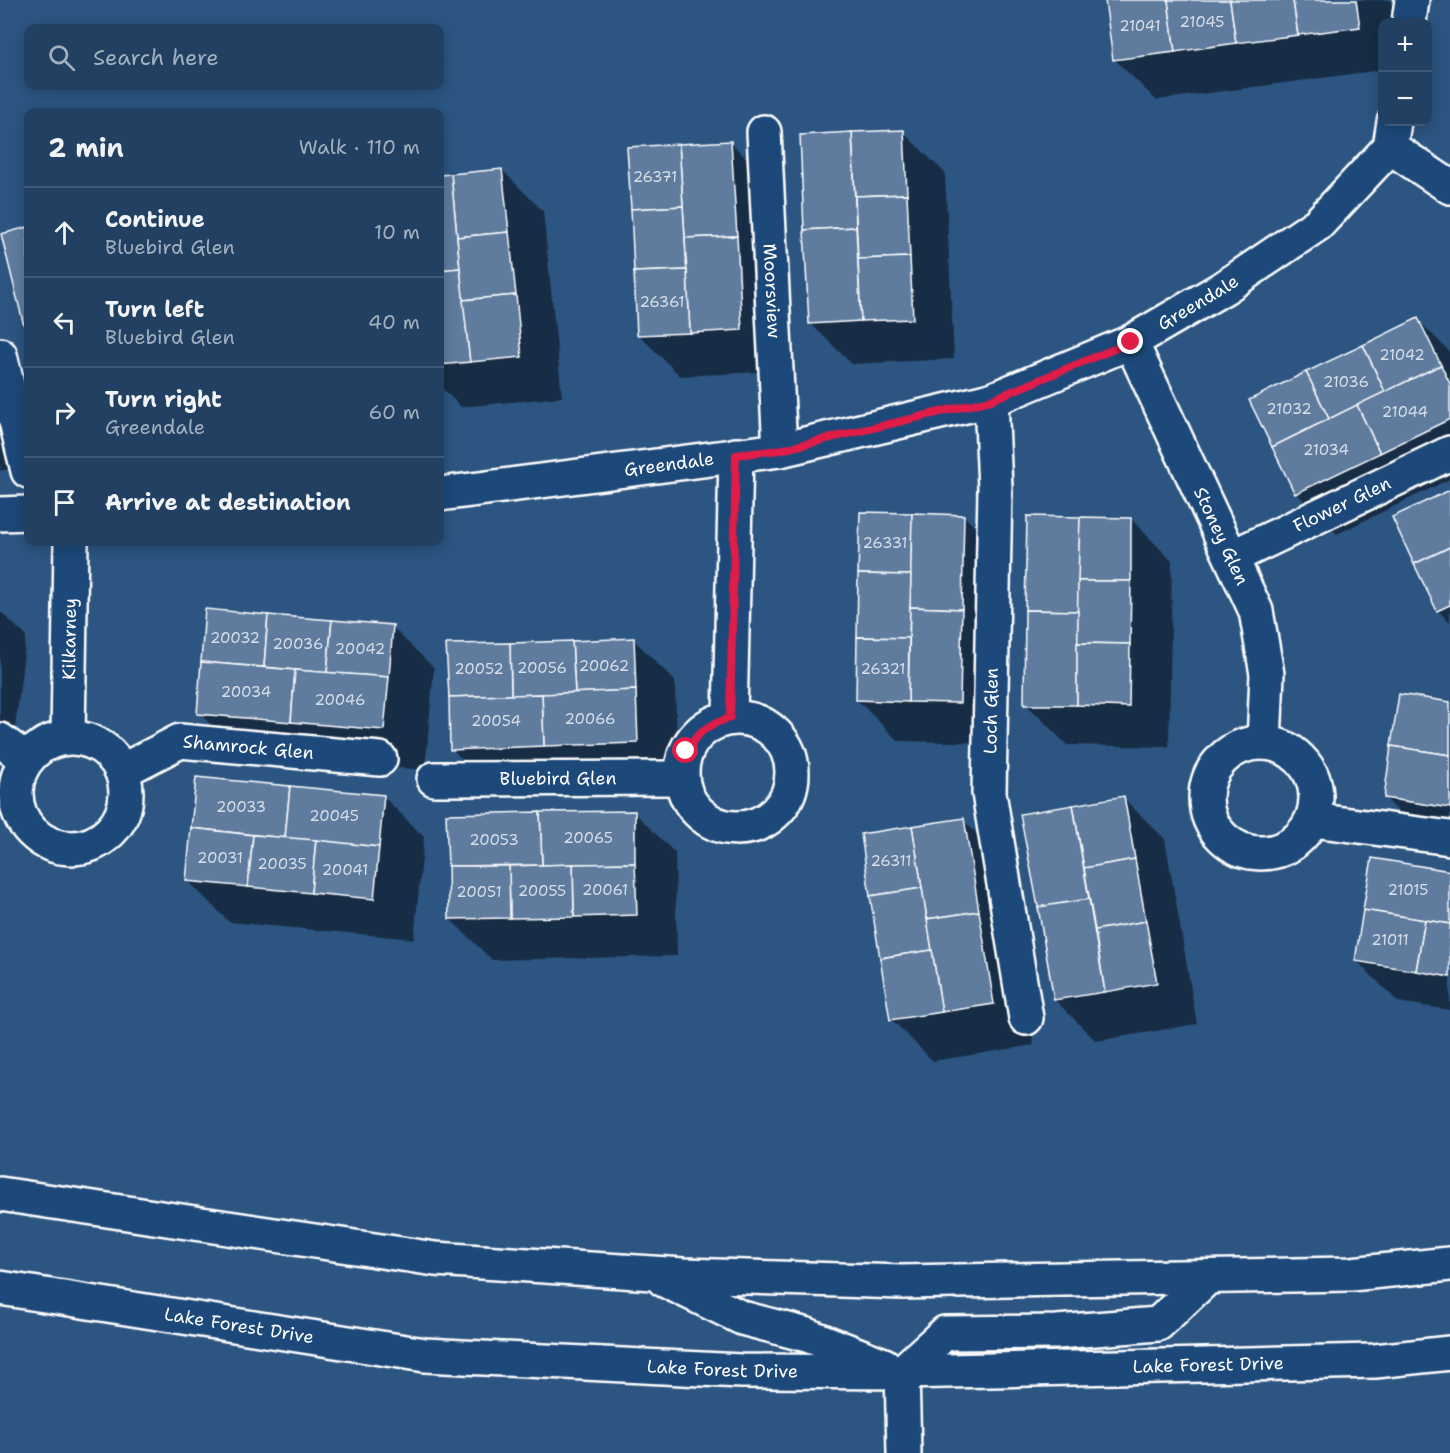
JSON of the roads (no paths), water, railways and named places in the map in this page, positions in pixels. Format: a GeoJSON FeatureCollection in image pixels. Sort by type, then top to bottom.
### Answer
{"type":"FeatureCollection","features":[{"type":"Feature","properties":{"kind":"street"},"geometry":{"type":"LineString","coordinates":[[1410,18],[1412,0]]}},
{"type":"Feature","properties":{"kind":"street","name":"Moorsview"},"geometry":{"type":"LineString","coordinates":[[764,132],[780,450]]}},
{"type":"Feature","properties":{"kind":"street"},"geometry":{"type":"LineString","coordinates":[[1392,134],[1450,187]]}},
{"type":"Feature","properties":{"kind":"street","name":"Greendale"},"geometry":{"type":"LineString","coordinates":[[444,493],[780,450],[991,400],[1131,342],[1225,287],[1318,224],[1392,134]]}},
{"type":"Feature","properties":{"kind":"street","name":"Stoney Glen"},"geometry":{"type":"LineString","coordinates":[[1131,342],[1233,557],[1256,611],[1268,674],[1264,743]]}},
{"type":"Feature","properties":{"kind":"street"},"geometry":{"type":"LineString","coordinates":[[0,355],[24,454]]}},
{"type":"Feature","properties":{"kind":"street","name":"Loch Glen"},"geometry":{"type":"LineString","coordinates":[[991,400],[995,488],[989,793],[1026,1018]]}},
{"type":"Feature","properties":{"kind":"street","name":"Flower Glen"},"geometry":{"type":"LineString","coordinates":[[1233,557],[1450,453]]}},
{"type":"Feature","properties":{"kind":"street"},"geometry":{"type":"LineString","coordinates":[[730,718],[736,455]]}},
{"type":"Feature","properties":{"kind":"street"},"geometry":{"type":"LineString","coordinates":[[0,514],[24,513]]}},
{"type":"Feature","properties":{"kind":"street","name":"Kilkarney"},"geometry":{"type":"LineString","coordinates":[[68,738],[71,546]]}},
{"type":"Feature","properties":{"kind":"street"},"geometry":{"type":"LineString","coordinates":[[730,718],[750,719],[767,726],[782,739],[790,757],[793,776],[789,795],[779,811],[763,823],[745,828],[725,827],[708,820],[693,807],[681,778],[686,751],[696,735],[712,723],[730,718]]}},
{"type":"Feature","properties":{"kind":"street"},"geometry":{"type":"LineString","coordinates":[[68,738],[78,738],[96,744],[112,755],[122,771],[126,791],[124,810],[115,827],[100,840],[83,848],[64,848],[45,843],[37,837],[30,831],[19,814],[15,795],[18,776],[26,759],[41,746],[58,739],[68,738]]}},
{"type":"Feature","properties":{"kind":"street"},"geometry":{"type":"LineString","coordinates":[[0,740],[26,759]]}},
{"type":"Feature","properties":{"kind":"street","name":"Shamrock Glen"},"geometry":{"type":"LineString","coordinates":[[122,771],[180,741],[380,759]]}},
{"type":"Feature","properties":{"kind":"street"},"geometry":{"type":"LineString","coordinates":[[1264,743],[1274,744],[1291,751],[1305,765],[1314,782],[1317,801],[1313,820],[1302,836],[1287,848],[1268,854],[1249,852],[1231,845],[1217,832],[1208,815],[1206,795],[1210,776],[1220,760],[1236,748],[1264,743]]}},
{"type":"Feature","properties":{"kind":"street","name":"Bluebird Glen"},"geometry":{"type":"LineString","coordinates":[[434,779],[681,778]]}},
{"type":"Feature","properties":{"kind":"street"},"geometry":{"type":"LineString","coordinates":[[1313,820],[1450,838]]}},
{"type":"Feature","properties":{"kind":"street"},"geometry":{"type":"LineString","coordinates":[[0,1194],[435,1259],[648,1273],[901,1282],[1351,1274],[1450,1264]]}},
{"type":"Feature","properties":{"kind":"street"},"geometry":{"type":"LineString","coordinates":[[648,1273],[742,1318],[807,1335],[902,1372]]}},
{"type":"Feature","properties":{"kind":"street"},"geometry":{"type":"LineString","coordinates":[[904,1453],[902,1372],[945,1333],[1057,1332],[1158,1324],[1208,1277]]}},
{"type":"Feature","properties":{"kind":"street","name":"Lake Forest Drive"},"geometry":{"type":"LineString","coordinates":[[0,1288],[425,1355],[741,1371],[902,1372],[1375,1361],[1450,1353]]}}]}
